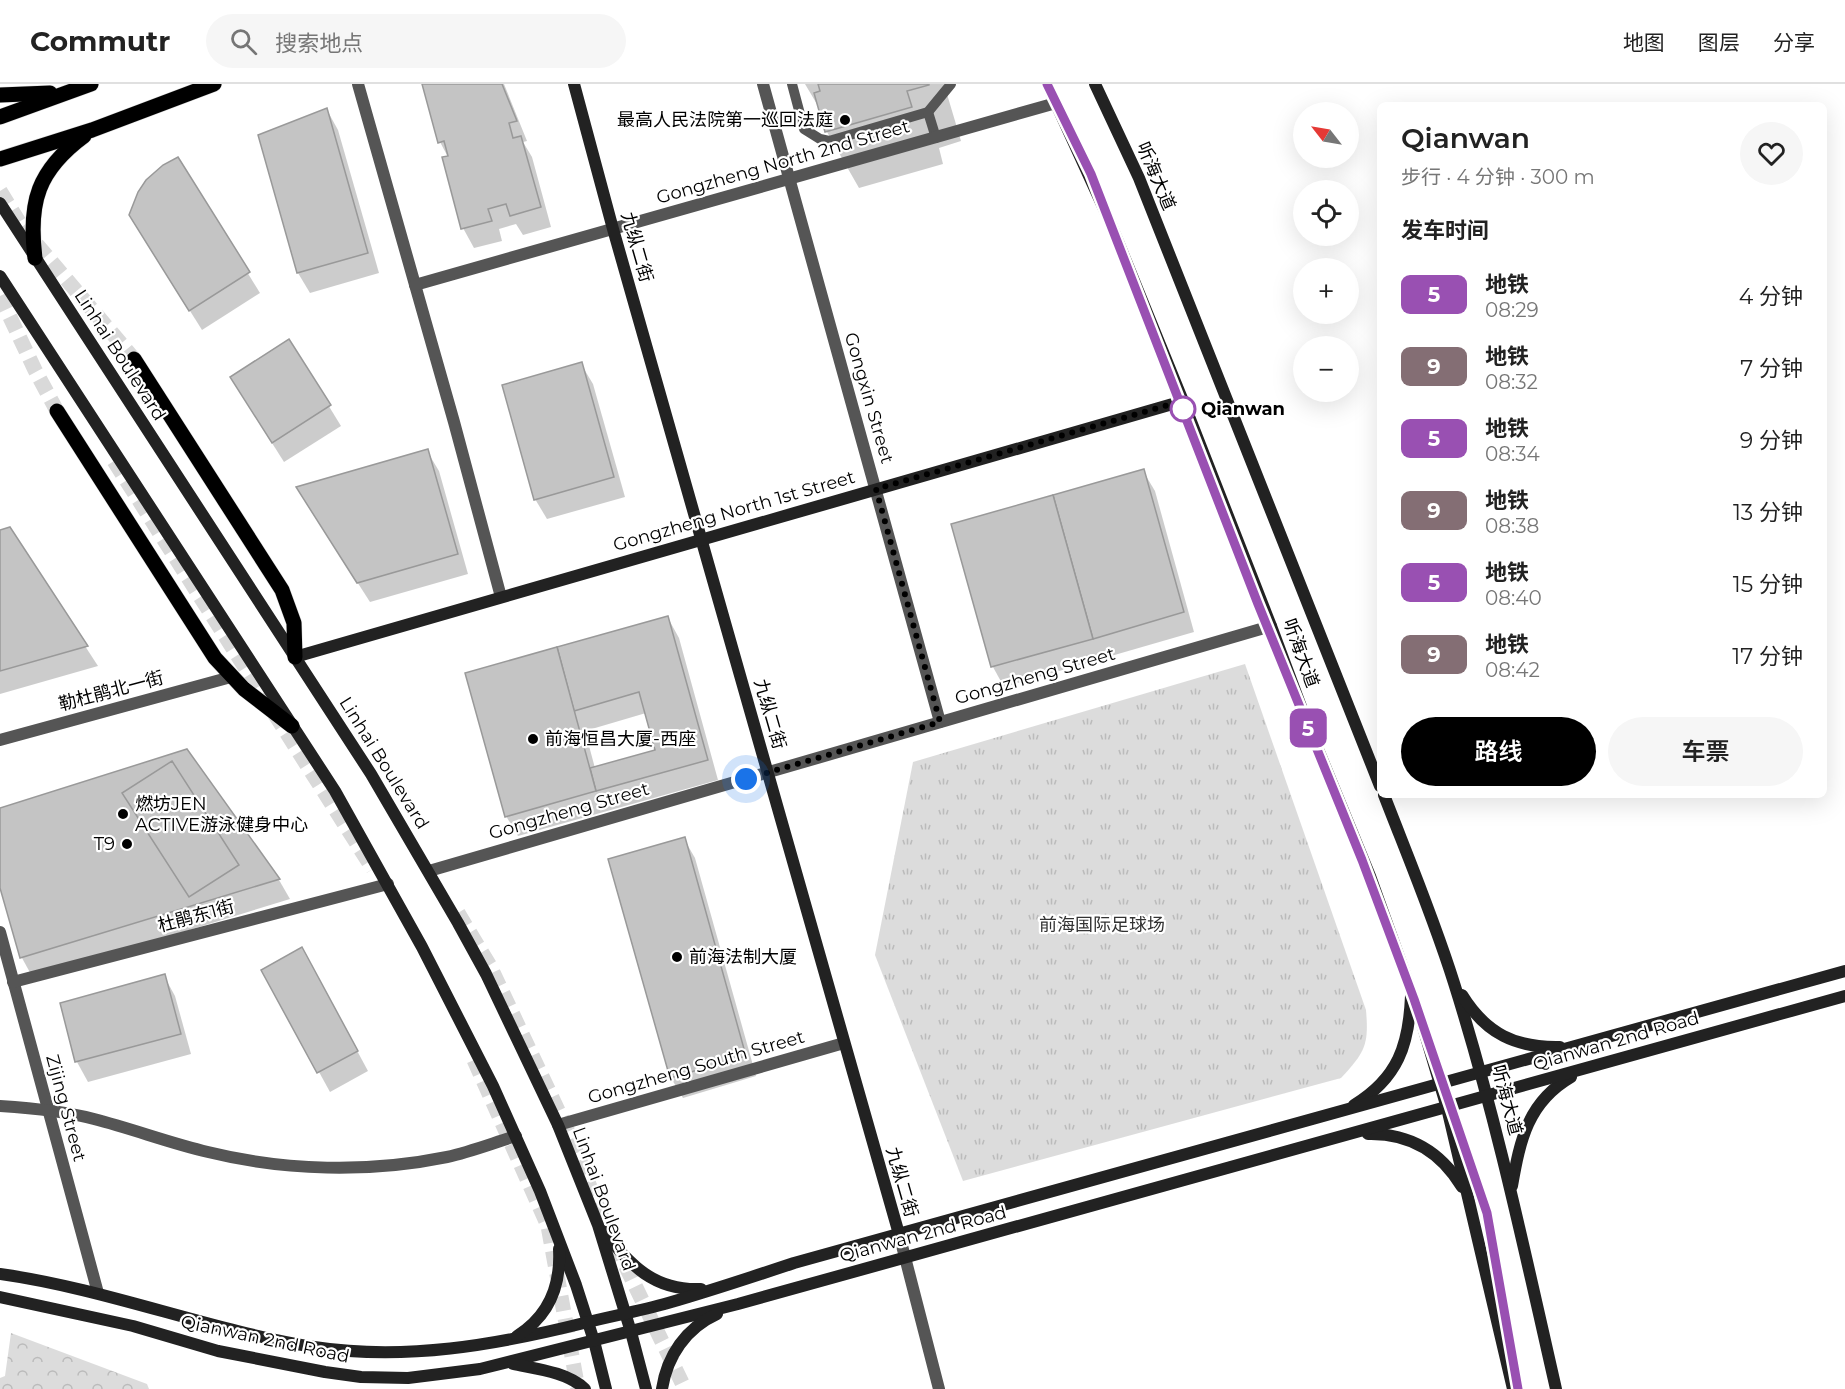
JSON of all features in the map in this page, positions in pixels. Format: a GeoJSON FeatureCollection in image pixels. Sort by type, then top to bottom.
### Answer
{"type":"FeatureCollection","features":[{"type":"Feature","properties":{"kind":"main road"},"geometry":{"type":"LineString","coordinates":[[0,117],[91,84]]}},
{"type":"Feature","properties":{"kind":"main road"},"geometry":{"type":"LineString","coordinates":[[0,159],[92,130],[214,84]]}},
{"type":"Feature","properties":{"kind":"main road","name":"九纵二街"},"geometry":{"type":"LineString","coordinates":[[574,84],[898,1234]]}},
{"type":"Feature","properties":{"kind":"main road","name":"听海大道"},"geometry":{"type":"LineString","coordinates":[[1047,84],[1110,222],[1182,401],[1306,720],[1370,876],[1411,989],[1447,1107],[1513,1389]]}},
{"type":"Feature","properties":{"kind":"main road","name":"听海大道"},"geometry":{"type":"LineString","coordinates":[[1095,84],[1139,178],[1377,778]]}},
{"type":"Feature","properties":{"kind":"main road"},"geometry":{"type":"LineString","coordinates":[[0,95],[31,95],[74,90]]}},
{"type":"Feature","properties":{"kind":"main road"},"geometry":{"type":"LineString","coordinates":[[35,258],[32,220],[34,202],[40,185],[59,157],[92,130]]}},
{"type":"Feature","properties":{"kind":"main road","name":"Linhai Boulevard"},"geometry":{"type":"LineString","coordinates":[[0,203],[371,774],[429,871],[486,974],[558,1125],[598,1225],[626,1314],[646,1389]]}},
{"type":"Feature","properties":{"kind":"main road"},"geometry":{"type":"LineString","coordinates":[[0,276],[335,791],[388,884],[463,1025],[540,1191],[576,1285],[606,1389]]}},
{"type":"Feature","properties":{"kind":"main road"},"geometry":{"type":"LineString","coordinates":[[134,359],[282,590],[294,623],[295,657]]}},
{"type":"Feature","properties":{"kind":"main road","name":"Gongzheng North 1st Street"},"geometry":{"type":"LineString","coordinates":[[295,657],[1182,401]]}},
{"type":"Feature","properties":{"kind":"main road"},"geometry":{"type":"LineString","coordinates":[[57,411],[208,647],[231,677],[292,726]]}},
{"type":"Feature","properties":{"kind":"main road","name":"听海大道"},"geometry":{"type":"LineString","coordinates":[[1385,798],[1453,980],[1481,1073],[1556,1389]]}},
{"type":"Feature","properties":{"kind":"main road","name":"Qianwan 2nd Road"},"geometry":{"type":"LineString","coordinates":[[0,1274],[98,1293],[210,1325],[316,1347],[368,1352],[428,1351],[509,1340],[626,1314],[898,1234],[1845,972]]}},
{"type":"Feature","properties":{"kind":"main road"},"geometry":{"type":"LineString","coordinates":[[1453,980],[1479,1018],[1494,1031],[1507,1038],[1537,1046],[1577,1046]]}},
{"type":"Feature","properties":{"kind":"main road"},"geometry":{"type":"LineString","coordinates":[[1339,1112],[1374,1090],[1398,1062],[1405,1045],[1409,1024],[1411,989]]}},
{"type":"Feature","properties":{"kind":"main road","name":"Qianwan 2nd Road"},"geometry":{"type":"LineString","coordinates":[[0,1297],[133,1326],[218,1351],[334,1374],[408,1378],[442,1375],[508,1363],[738,1304],[1845,996]]}},
{"type":"Feature","properties":{"kind":"main road"},"geometry":{"type":"LineString","coordinates":[[1511,1193],[1520,1147],[1530,1118],[1539,1104],[1569,1078],[1593,1067]]}},
{"type":"Feature","properties":{"kind":"main road"},"geometry":{"type":"LineString","coordinates":[[1343,1137],[1387,1135],[1403,1137],[1420,1144],[1446,1165],[1469,1199]]}},
{"type":"Feature","properties":{"kind":"main road"},"geometry":{"type":"LineString","coordinates":[[598,1225],[631,1264],[653,1279],[676,1287],[715,1288]]}},
{"type":"Feature","properties":{"kind":"main road"},"geometry":{"type":"LineString","coordinates":[[509,1340],[528,1329],[548,1306],[555,1292],[559,1274],[559,1242]]}},
{"type":"Feature","properties":{"kind":"main road"},"geometry":{"type":"LineString","coordinates":[[662,1389],[668,1364],[683,1340],[696,1327],[738,1304]]}},
{"type":"Feature","properties":{"kind":"main road"},"geometry":{"type":"LineString","coordinates":[[508,1363],[576,1380],[585,1389]]}},
{"type":"Feature","properties":{"kind":"street"},"geometry":{"type":"LineString","coordinates":[[358,84],[501,597]]}},
{"type":"Feature","properties":{"kind":"street","name":"Gongxin Street"},"geometry":{"type":"LineString","coordinates":[[763,84],[940,722]]}},
{"type":"Feature","properties":{"kind":"street","name":"Gongzheng North 2nd Street"},"geometry":{"type":"LineString","coordinates":[[415,285],[1056,103]]}},
{"type":"Feature","properties":{"kind":"street","name":"Gongzheng Street"},"geometry":{"type":"LineString","coordinates":[[429,871],[1271,626]]}},
{"type":"Feature","properties":{"kind":"street","name":"勒杜鹃北一街"},"geometry":{"type":"LineString","coordinates":[[0,740],[231,677]]}},
{"type":"Feature","properties":{"kind":"street","name":"杜鹃东1街"},"geometry":{"type":"LineString","coordinates":[[13,982],[388,884]]}},
{"type":"Feature","properties":{"kind":"street","name":"Zijing Street"},"geometry":{"type":"LineString","coordinates":[[0,932],[98,1293]]}},
{"type":"Feature","properties":{"kind":"street","name":"Gongzheng South Street"},"geometry":{"type":"LineString","coordinates":[[558,1125],[844,1043]]}},
{"type":"Feature","properties":{"kind":"street"},"geometry":{"type":"LineString","coordinates":[[0,1106],[92,1118],[216,1154],[306,1167],[357,1167],[418,1162],[448,1156],[516,1136]]}},
{"type":"Feature","properties":{"kind":"street","name":"九纵二街"},"geometry":{"type":"LineString","coordinates":[[898,1234],[939,1389]]}},
{"type":"Feature","properties":{"kind":"lane"},"geometry":{"type":"LineString","coordinates":[[792,84],[804,129],[820,139],[829,141],[928,112],[951,84]]}},
{"type":"Feature","properties":{"kind":"lane"},"geometry":{"type":"LineString","coordinates":[[928,112],[936,138]]}},
{"type":"Feature","properties":{"kind":"green space","name":"前海国际足球场"},"geometry":{"type":"Polygon","coordinates":[[[1245,664],[1366,1010],[1367,1032],[1364,1047],[1341,1078],[963,1181],[875,955],[913,762],[1245,664]]]}},
{"type":"Feature","properties":{"kind":"green space"},"geometry":{"type":"Polygon","coordinates":[[[11,1333],[147,1384],[149,1389],[0,1389],[0,1378],[5,1376],[11,1333]]]}},
{"type":"Feature","properties":{"kind":"building"},"geometry":{"type":"Polygon","coordinates":[[[422,84],[502,84],[517,121],[509,123],[513,138],[521,136],[541,207],[510,216],[506,204],[488,209],[492,221],[461,229],[442,157],[448,156],[444,141],[438,143],[422,84]]]}},
{"type":"Feature","properties":{"kind":"building","name":"最高人民法院第一巡回法庭"},"geometry":{"type":"Polygon","coordinates":[[[818,84],[929,85],[907,91],[912,107],[825,132],[814,93],[820,91],[818,84]]]}},
{"type":"Feature","properties":{"kind":"building"},"geometry":{"type":"Polygon","coordinates":[[[327,108],[368,253],[297,273],[258,135],[327,108]]]}},
{"type":"Feature","properties":{"kind":"building"},"geometry":{"type":"Polygon","coordinates":[[[178,157],[250,272],[189,311],[129,215],[138,192],[146,180],[163,165],[178,157]]]}},
{"type":"Feature","properties":{"kind":"building"},"geometry":{"type":"Polygon","coordinates":[[[289,339],[331,405],[272,443],[230,377],[289,339]]]}},
{"type":"Feature","properties":{"kind":"building"},"geometry":{"type":"Polygon","coordinates":[[[582,362],[614,477],[534,500],[502,385],[582,362]]]}},
{"type":"Feature","properties":{"kind":"building"},"geometry":{"type":"Polygon","coordinates":[[[428,449],[458,554],[357,583],[296,487],[428,449]]]}},
{"type":"Feature","properties":{"kind":"building"},"geometry":{"type":"Polygon","coordinates":[[[1144,469],[1184,612],[1093,639],[1053,495],[1144,469]]]}},
{"type":"Feature","properties":{"kind":"building"},"geometry":{"type":"Polygon","coordinates":[[[1053,495],[1093,639],[991,667],[951,524],[1053,495]]]}},
{"type":"Feature","properties":{"kind":"building"},"geometry":{"type":"Polygon","coordinates":[[[10,527],[88,646],[0,671],[0,530],[10,527]]]}},
{"type":"Feature","properties":{"kind":"building"},"geometry":{"type":"Polygon","coordinates":[[[668,616],[708,760],[596,791],[590,768],[655,750],[639,692],[574,711],[557,647],[668,616]]]}},
{"type":"Feature","properties":{"kind":"building","name":"前海恒昌大厦-西座"},"geometry":{"type":"Polygon","coordinates":[[[557,647],[596,791],[505,817],[465,673],[557,647]]]}},
{"type":"Feature","properties":{"kind":"building","name":"T9"},"geometry":{"type":"Polygon","coordinates":[[[187,749],[280,879],[20,958],[0,888],[0,808],[187,749]]]}},
{"type":"Feature","properties":{"kind":"building"},"geometry":{"type":"Polygon","coordinates":[[[172,761],[239,865],[189,897],[122,793],[172,761]]]}},
{"type":"Feature","properties":{"kind":"building","name":"前海法制大厦"},"geometry":{"type":"Polygon","coordinates":[[[685,837],[746,1056],[670,1078],[608,859],[685,837]]]}},
{"type":"Feature","properties":{"kind":"building"},"geometry":{"type":"Polygon","coordinates":[[[302,947],[358,1051],[317,1073],[261,970],[302,947]]]}},
{"type":"Feature","properties":{"kind":"building"},"geometry":{"type":"Polygon","coordinates":[[[165,974],[181,1034],[75,1062],[60,1003],[165,974]]]}},
{"type":"Feature","properties":{"kind":"tunnel"},"geometry":{"type":"LineString","coordinates":[[0,191],[19,222]]}},
{"type":"Feature","properties":{"kind":"tunnel"},"geometry":{"type":"LineString","coordinates":[[22,227],[134,359]]}},
{"type":"Feature","properties":{"kind":"tunnel"},"geometry":{"type":"LineString","coordinates":[[0,296],[57,411]]}},
{"type":"Feature","properties":{"kind":"tunnel"},"geometry":{"type":"LineString","coordinates":[[114,461],[373,869]]}},
{"type":"Feature","properties":{"kind":"tunnel"},"geometry":{"type":"LineString","coordinates":[[458,913],[490,966],[571,1138],[600,1213],[685,1389]]}},
{"type":"Feature","properties":{"kind":"tunnel"},"geometry":{"type":"LineString","coordinates":[[474,1060],[548,1226],[578,1389]]}},
{"type":"Feature","properties":{"kind":"metro line","name":"5"},"geometry":{"type":"LineString","coordinates":[[1047,84],[1091,174],[1258,604],[1362,860],[1414,999],[1487,1213],[1518,1389]]}},
{"type":"Feature","properties":{"kind":"place","name":"最高人民法院第一巡回法庭"},"geometry":{"type":"Point","coordinates":[845,120]}},
{"type":"Feature","properties":{"kind":"place","name":"Qianwan"},"geometry":{"type":"Point","coordinates":[1183,409]}},
{"type":"Feature","properties":{"kind":"place","name":"前海恒昌大厦-西座"},"geometry":{"type":"Point","coordinates":[533,739]}},
{"type":"Feature","properties":{"kind":"place","name":"燃坊JEN ACTIVE游泳健身中心"},"geometry":{"type":"Point","coordinates":[123,814]}},
{"type":"Feature","properties":{"kind":"place","name":"T9"},"geometry":{"type":"Point","coordinates":[127,844]}},
{"type":"Feature","properties":{"kind":"place","name":"前海法制大厦"},"geometry":{"type":"Point","coordinates":[677,957]}},
{"type":"Feature","properties":{"kind":"route"},"geometry":{"type":"LineString","coordinates":[[746,779],[940,722],[876,489],[1182,401],[1183,409]]}}]}
